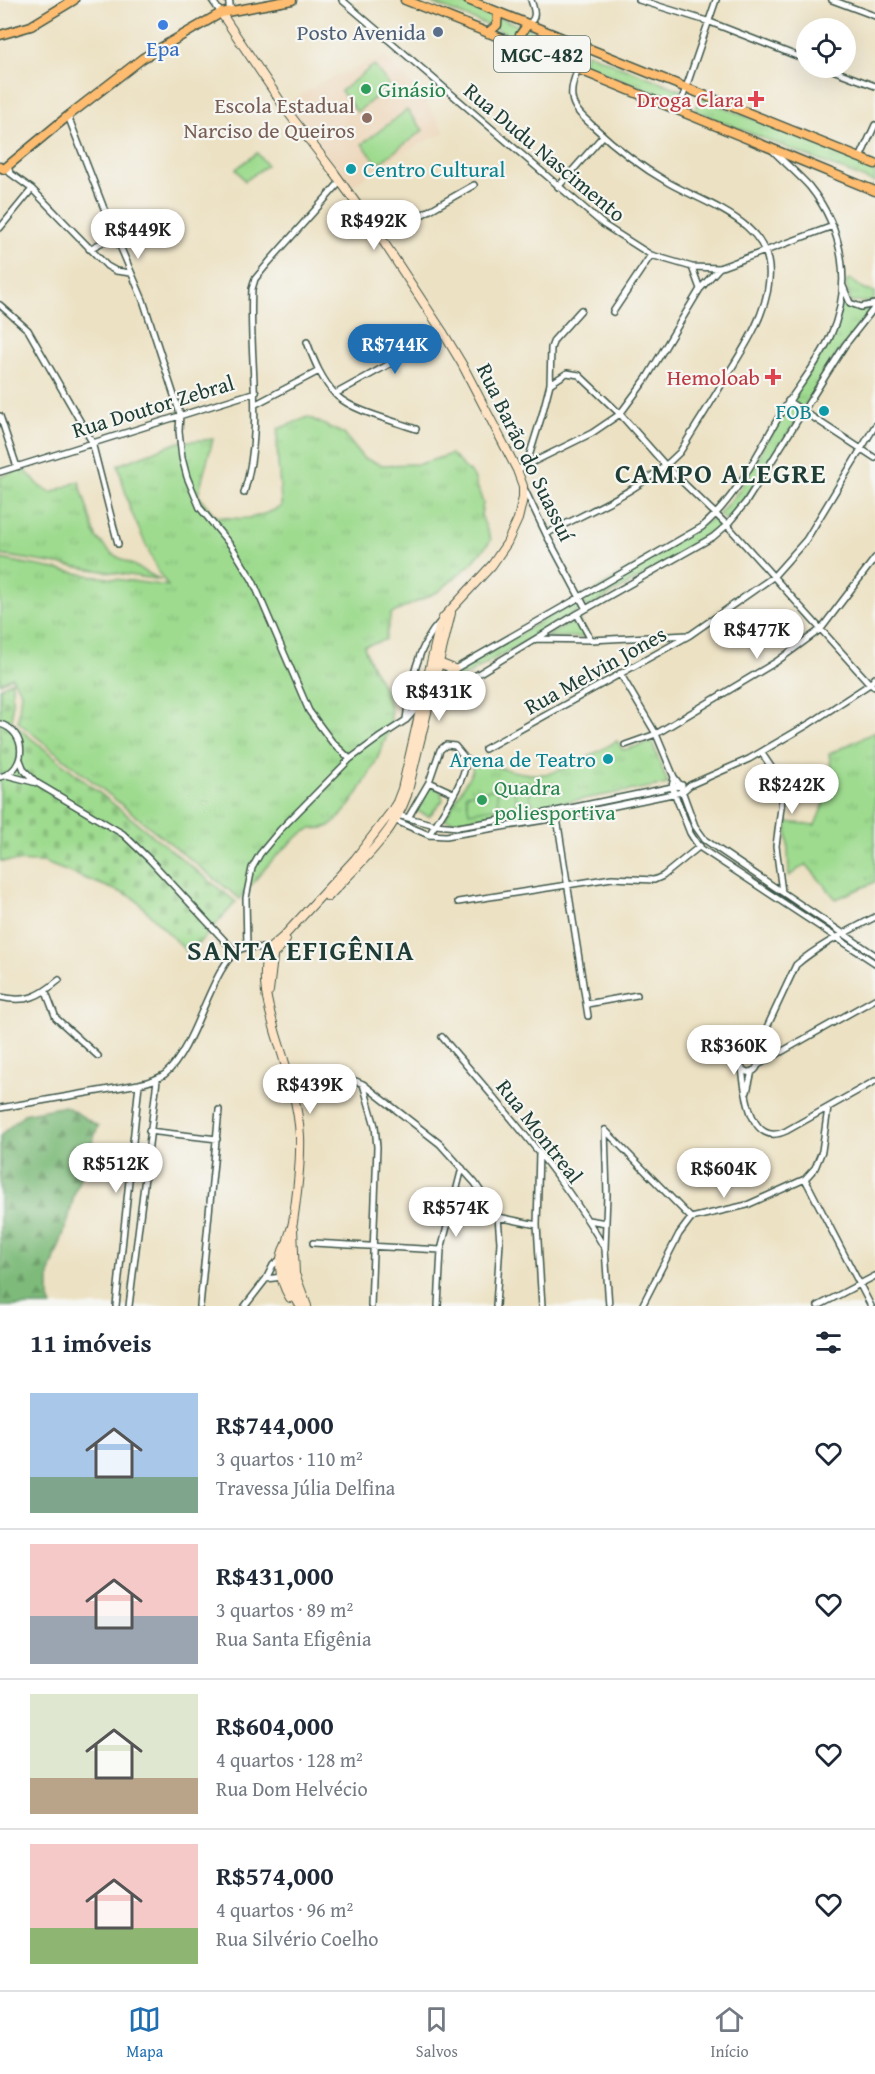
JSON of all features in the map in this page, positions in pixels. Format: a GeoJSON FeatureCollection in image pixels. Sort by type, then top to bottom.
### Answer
{"type":"FeatureCollection","features":[{"type":"Feature","properties":{"kind":"highway"},"geometry":{"type":"LineString","coordinates":[[0,35],[31,26],[74,0]]}},
{"type":"Feature","properties":{"kind":"highway"},"geometry":{"type":"LineString","coordinates":[[4,168],[143,58],[225,13],[292,0]]}},
{"type":"Feature","properties":{"kind":"highway","name":"MGC-482"},"geometry":{"type":"LineString","coordinates":[[405,0],[875,191]]}},
{"type":"Feature","properties":{"kind":"highway","name":"MGC-482"},"geometry":{"type":"LineString","coordinates":[[468,0],[875,164]]}},
{"type":"Feature","properties":{"kind":"highway"},"geometry":{"type":"LineString","coordinates":[[488,33],[496,25],[498,12]]}},
{"type":"Feature","properties":{"kind":"highway"},"geometry":{"type":"LineString","coordinates":[[519,45],[520,35],[528,24]]}},
{"type":"Feature","properties":{"kind":"main road","name":"Rua Barão do Suassuí"},"geometry":{"type":"LineString","coordinates":[[225,13],[287,111],[341,181],[444,334],[462,364],[523,486]]}},
{"type":"Feature","properties":{"kind":"main road"},"geometry":{"type":"LineString","coordinates":[[426,703],[425,687],[443,618],[492,564],[507,543],[518,519],[523,486]]}},
{"type":"Feature","properties":{"kind":"main road"},"geometry":{"type":"LineString","coordinates":[[307,1306],[288,1276],[287,1259],[293,1226],[300,1139],[290,1084],[270,1011],[269,952],[362,861],[407,795],[426,703],[434,682],[452,608]]}},
{"type":"Feature","properties":{"kind":"main road"},"geometry":{"type":"LineString","coordinates":[[439,663],[454,669]]}},
{"type":"Feature","properties":{"kind":"main road"},"geometry":{"type":"LineString","coordinates":[[293,1226],[288,1240],[288,1276],[299,1306]]}},
{"type":"Feature","properties":{"kind":"street","name":"Rua Barão do Suassuí"},"geometry":{"type":"LineString","coordinates":[[212,0],[225,13]]}},
{"type":"Feature","properties":{"kind":"street"},"geometry":{"type":"LineString","coordinates":[[225,13],[229,0]]}},
{"type":"Feature","properties":{"kind":"street","name":"Rua Dudu Nascimento"},"geometry":{"type":"LineString","coordinates":[[342,0],[604,225],[651,255],[692,267],[719,268]]}},
{"type":"Feature","properties":{"kind":"street"},"geometry":{"type":"LineString","coordinates":[[528,24],[534,16],[531,0]]}},
{"type":"Feature","properties":{"kind":"street"},"geometry":{"type":"LineString","coordinates":[[639,0],[710,22],[796,56]]}},
{"type":"Feature","properties":{"kind":"street"},"geometry":{"type":"LineString","coordinates":[[678,111],[716,0]]}},
{"type":"Feature","properties":{"kind":"street"},"geometry":{"type":"LineString","coordinates":[[832,0],[875,16]]}},
{"type":"Feature","properties":{"kind":"street"},"geometry":{"type":"LineString","coordinates":[[546,534],[630,490],[666,466],[680,452],[744,348],[764,308],[770,278],[766,251],[741,220],[668,183],[640,165],[603,136],[579,112],[572,99],[573,87],[587,49]]}},
{"type":"Feature","properties":{"kind":"street"},"geometry":{"type":"LineString","coordinates":[[854,78],[875,86]]}},
{"type":"Feature","properties":{"kind":"street"},"geometry":{"type":"LineString","coordinates":[[68,116],[143,300],[180,414],[182,458],[200,508],[232,547],[253,581],[309,711],[332,742],[350,759]]}},
{"type":"Feature","properties":{"kind":"street"},"geometry":{"type":"LineString","coordinates":[[860,158],[875,125]]}},
{"type":"Feature","properties":{"kind":"street"},"geometry":{"type":"LineString","coordinates":[[558,187],[603,136]]}},
{"type":"Feature","properties":{"kind":"street"},"geometry":{"type":"LineString","coordinates":[[425,687],[684,538],[716,515],[737,488],[788,401],[830,336],[843,284],[840,247],[833,226],[821,203],[808,186],[767,146]]}},
{"type":"Feature","properties":{"kind":"street"},"geometry":{"type":"LineString","coordinates":[[4,168],[32,189],[107,266],[116,271],[131,273]]}},
{"type":"Feature","properties":{"kind":"street","name":"Rua Doutor Zebral"},"geometry":{"type":"LineString","coordinates":[[0,472],[256,392],[251,298],[255,279],[341,181]]}},
{"type":"Feature","properties":{"kind":"street"},"geometry":{"type":"LineString","coordinates":[[381,238],[474,185]]}},
{"type":"Feature","properties":{"kind":"street"},"geometry":{"type":"LineString","coordinates":[[0,228],[32,189]]}},
{"type":"Feature","properties":{"kind":"street"},"geometry":{"type":"LineString","coordinates":[[517,470],[592,433],[620,414],[646,379],[700,290],[719,268],[833,226]]}},
{"type":"Feature","properties":{"kind":"street"},"geometry":{"type":"LineString","coordinates":[[90,249],[115,236]]}},
{"type":"Feature","properties":{"kind":"street"},"geometry":{"type":"LineString","coordinates":[[613,312],[651,255]]}},
{"type":"Feature","properties":{"kind":"street"},"geometry":{"type":"LineString","coordinates":[[692,267],[700,290]]}},
{"type":"Feature","properties":{"kind":"street"},"geometry":{"type":"LineString","coordinates":[[843,284],[850,303],[861,307],[875,305]]}},
{"type":"Feature","properties":{"kind":"street"},"geometry":{"type":"LineString","coordinates":[[0,305],[28,330],[92,442],[118,544]]}},
{"type":"Feature","properties":{"kind":"street"},"geometry":{"type":"LineString","coordinates":[[247,947],[246,898],[255,862],[280,830],[350,759],[406,720],[426,703],[577,614],[684,555],[713,537],[727,525],[746,502],[845,345],[875,305]]}},
{"type":"Feature","properties":{"kind":"street"},"geometry":{"type":"LineString","coordinates":[[526,465],[543,416],[550,384],[551,348],[554,340],[581,310]]}},
{"type":"Feature","properties":{"kind":"street"},"geometry":{"type":"LineString","coordinates":[[335,394],[444,334]]}},
{"type":"Feature","properties":{"kind":"street"},"geometry":{"type":"LineString","coordinates":[[307,342],[319,371],[335,394],[360,409],[416,429]]}},
{"type":"Feature","properties":{"kind":"street"},"geometry":{"type":"LineString","coordinates":[[256,404],[319,371]]}},
{"type":"Feature","properties":{"kind":"street"},"geometry":{"type":"LineString","coordinates":[[550,384],[567,373],[579,375],[620,414],[666,466],[727,525],[872,686]]}},
{"type":"Feature","properties":{"kind":"street"},"geometry":{"type":"LineString","coordinates":[[244,493],[252,456],[256,392]]}},
{"type":"Feature","properties":{"kind":"street"},"geometry":{"type":"LineString","coordinates":[[788,401],[875,458]]}},
{"type":"Feature","properties":{"kind":"street"},"geometry":{"type":"LineString","coordinates":[[0,416],[17,467]]}},
{"type":"Feature","properties":{"kind":"street","name":"Rua Melvin Jones"},"geometry":{"type":"LineString","coordinates":[[484,749],[690,635],[773,577],[806,540],[875,426]]}},
{"type":"Feature","properties":{"kind":"street","name":"Rua Barão do Suassuí"},"geometry":{"type":"LineString","coordinates":[[523,486],[586,609]]}},
{"type":"Feature","properties":{"kind":"street"},"geometry":{"type":"LineString","coordinates":[[625,745],[656,734],[776,662],[821,629],[875,558]]}},
{"type":"Feature","properties":{"kind":"street","name":"Rua Melvin Jones"},"geometry":{"type":"LineString","coordinates":[[577,614],[591,640]]}},
{"type":"Feature","properties":{"kind":"street"},"geometry":{"type":"LineString","coordinates":[[406,720],[418,659],[427,638],[443,618]]}},
{"type":"Feature","properties":{"kind":"street","name":"Rua Melvin Jones"},"geometry":{"type":"LineString","coordinates":[[535,639],[591,640],[690,635]]}},
{"type":"Feature","properties":{"kind":"street"},"geometry":{"type":"LineString","coordinates":[[620,672],[656,734],[674,777],[680,785],[695,826],[705,840],[875,955]]}},
{"type":"Feature","properties":{"kind":"street"},"geometry":{"type":"LineString","coordinates":[[393,817],[429,835],[438,836],[557,818],[682,792],[690,785],[761,752],[809,724],[872,686],[875,678]]}},
{"type":"Feature","properties":{"kind":"street"},"geometry":{"type":"LineString","coordinates":[[0,724],[13,730],[22,749],[20,760],[14,769],[3,776]]}},
{"type":"Feature","properties":{"kind":"street"},"geometry":{"type":"LineString","coordinates":[[408,818],[429,782],[440,750],[446,745],[454,746],[466,759],[466,766],[429,835]]}},
{"type":"Feature","properties":{"kind":"street"},"geometry":{"type":"LineString","coordinates":[[761,752],[782,783],[783,792],[776,846],[782,892]]}},
{"type":"Feature","properties":{"kind":"street"},"geometry":{"type":"LineString","coordinates":[[20,760],[24,770],[37,783],[123,834],[235,952]]}},
{"type":"Feature","properties":{"kind":"street"},"geometry":{"type":"LineString","coordinates":[[3,776],[37,783]]}},
{"type":"Feature","properties":{"kind":"street"},"geometry":{"type":"LineString","coordinates":[[674,777],[672,787],[690,833],[699,847],[875,963]]}},
{"type":"Feature","properties":{"kind":"street"},"geometry":{"type":"LineString","coordinates":[[429,782],[453,794]]}},
{"type":"Feature","properties":{"kind":"street"},"geometry":{"type":"LineString","coordinates":[[393,817],[458,827],[690,785]]}},
{"type":"Feature","properties":{"kind":"street"},"geometry":{"type":"LineString","coordinates":[[557,818],[588,1016]]}},
{"type":"Feature","properties":{"kind":"street"},"geometry":{"type":"LineString","coordinates":[[458,902],[612,878],[654,880],[663,876],[705,840]]}},
{"type":"Feature","properties":{"kind":"street"},"geometry":{"type":"LineString","coordinates":[[752,1055],[796,965],[805,957],[875,917]]}},
{"type":"Feature","properties":{"kind":"street"},"geometry":{"type":"LineString","coordinates":[[0,1108],[157,1080],[166,1074],[176,1061],[197,1026],[216,979],[235,952],[247,947],[269,952]]}},
{"type":"Feature","properties":{"kind":"street"},"geometry":{"type":"LineString","coordinates":[[0,997],[34,998],[46,992],[59,980]]}},
{"type":"Feature","properties":{"kind":"street"},"geometry":{"type":"LineString","coordinates":[[46,992],[56,1018],[98,1056]]}},
{"type":"Feature","properties":{"kind":"street"},"geometry":{"type":"LineString","coordinates":[[587,1004],[637,995]]}},
{"type":"Feature","properties":{"kind":"street"},"geometry":{"type":"LineString","coordinates":[[746,1096],[752,1071],[758,1063],[768,1060],[875,999]]}},
{"type":"Feature","properties":{"kind":"street","name":"Rua Montreal"},"geometry":{"type":"LineString","coordinates":[[442,1037],[539,1151],[588,1220],[605,1250]]}},
{"type":"Feature","properties":{"kind":"street"},"geometry":{"type":"LineString","coordinates":[[758,1063],[752,1055],[746,1054],[741,1058],[740,1063],[746,1096],[757,1126],[770,1135],[778,1135],[786,1131],[875,1081]]}},
{"type":"Feature","properties":{"kind":"street"},"geometry":{"type":"LineString","coordinates":[[742,1068],[752,1071]]}},
{"type":"Feature","properties":{"kind":"street"},"geometry":{"type":"LineString","coordinates":[[290,1084],[342,1077],[353,1079],[363,1084],[440,1144],[462,1168],[498,1217],[500,1242],[496,1306]]}},
{"type":"Feature","properties":{"kind":"street"},"geometry":{"type":"LineString","coordinates":[[129,1306],[157,1080]]}},
{"type":"Feature","properties":{"kind":"street"},"geometry":{"type":"LineString","coordinates":[[116,1306],[139,1084]]}},
{"type":"Feature","properties":{"kind":"street"},"geometry":{"type":"LineString","coordinates":[[363,1084],[375,1126],[377,1147],[371,1306]]}},
{"type":"Feature","properties":{"kind":"street"},"geometry":{"type":"LineString","coordinates":[[642,1306],[679,1234],[691,1218],[747,1205],[805,1179],[815,1167],[822,1151],[828,1108]]}},
{"type":"Feature","properties":{"kind":"street"},"geometry":{"type":"LineString","coordinates":[[200,1306],[219,1110]]}},
{"type":"Feature","properties":{"kind":"street"},"geometry":{"type":"LineString","coordinates":[[136,1115],[152,1116]]}},
{"type":"Feature","properties":{"kind":"street"},"geometry":{"type":"LineString","coordinates":[[609,1306],[605,1250],[607,1195],[605,1130],[691,1218]]}},
{"type":"Feature","properties":{"kind":"street"},"geometry":{"type":"LineString","coordinates":[[149,1131],[217,1139]]}},
{"type":"Feature","properties":{"kind":"street"},"geometry":{"type":"LineString","coordinates":[[539,1151],[537,1225],[542,1306]]}},
{"type":"Feature","properties":{"kind":"street"},"geometry":{"type":"LineString","coordinates":[[438,1306],[441,1250],[462,1168]]}},
{"type":"Feature","properties":{"kind":"street"},"geometry":{"type":"LineString","coordinates":[[805,1179],[871,1306]]}},
{"type":"Feature","properties":{"kind":"street"},"geometry":{"type":"LineString","coordinates":[[498,1217],[537,1225]]}},
{"type":"Feature","properties":{"kind":"street"},"geometry":{"type":"LineString","coordinates":[[588,1220],[606,1223]]}},
{"type":"Feature","properties":{"kind":"street"},"geometry":{"type":"LineString","coordinates":[[313,1243],[441,1250]]}},
{"type":"Feature","properties":{"kind":"street"},"geometry":{"type":"LineString","coordinates":[[245,1306],[266,1279],[273,1265],[287,1259]]}},
{"type":"Feature","properties":{"kind":"street"},"geometry":{"type":"LineString","coordinates":[[266,1279],[288,1276]]}},
{"type":"Feature","properties":{"kind":"street"},"geometry":{"type":"LineString","coordinates":[[818,1306],[875,1276]]}},
{"type":"Feature","properties":{"kind":"street"},"geometry":{"type":"LineString","coordinates":[[119,1281],[131,1282]]}},
{"type":"Feature","properties":{"kind":"shaded area","name":"Escola Estadual Narciso de Queiros"},"geometry":{"type":"Polygon","coordinates":[[[385,56],[419,92],[445,132],[393,157],[349,189],[288,103],[321,83],[385,56]]]}},
{"type":"Feature","properties":{"kind":"green space"},"geometry":{"type":"Polygon","coordinates":[[[425,0],[455,0],[582,51],[578,62],[425,0]]]}},
{"type":"Feature","properties":{"kind":"green space"},"geometry":{"type":"Polygon","coordinates":[[[587,53],[683,91],[678,102],[582,64],[587,53]]]}},
{"type":"Feature","properties":{"kind":"green space","name":"Ginásio"},"geometry":{"type":"Polygon","coordinates":[[[374,65],[390,86],[357,112],[341,91],[374,65]]]}},
{"type":"Feature","properties":{"kind":"green space"},"geometry":{"type":"Polygon","coordinates":[[[700,98],[875,168],[875,183],[695,111],[700,98]]]}},
{"type":"Feature","properties":{"kind":"green space"},"geometry":{"type":"Polygon","coordinates":[[[407,110],[423,130],[378,164],[362,144],[407,110]]]}},
{"type":"Feature","properties":{"kind":"green space"},"geometry":{"type":"Polygon","coordinates":[[[257,153],[267,165],[245,181],[236,169],[257,153]]]}},
{"type":"Feature","properties":{"kind":"green space"},"geometry":{"type":"Polygon","coordinates":[[[850,279],[865,290],[875,292],[873,302],[850,302],[846,282],[850,279]]]}},
{"type":"Feature","properties":{"kind":"green space"},"geometry":{"type":"Polygon","coordinates":[[[843,292],[851,308],[875,306],[837,354],[803,408],[790,400],[833,336],[843,292]]]}},
{"type":"Feature","properties":{"kind":"green space"},"geometry":{"type":"Polygon","coordinates":[[[789,404],[802,412],[746,498],[726,521],[719,514],[739,491],[789,404]]]}},
{"type":"Feature","properties":{"kind":"green space"},"geometry":{"type":"Polygon","coordinates":[[[308,417],[344,434],[363,458],[382,465],[420,464],[451,454],[474,477],[483,503],[481,515],[491,540],[472,563],[439,591],[391,614],[385,640],[364,646],[386,695],[391,713],[386,739],[378,756],[359,792],[338,819],[327,827],[311,829],[295,838],[260,874],[240,899],[18,722],[21,692],[12,677],[0,683],[0,559],[93,576],[168,586],[158,572],[130,509],[118,465],[179,442],[213,439],[198,495],[215,516],[241,519],[264,514],[281,507],[278,429],[308,417]]]}},
{"type":"Feature","properties":{"kind":"green space"},"geometry":{"type":"Polygon","coordinates":[[[23,468],[40,486],[51,493],[79,481],[96,537],[112,554],[161,580],[0,555],[0,477],[23,468]]]}},
{"type":"Feature","properties":{"kind":"green space"},"geometry":{"type":"Polygon","coordinates":[[[714,517],[722,526],[697,545],[587,608],[582,599],[714,517]]]}},
{"type":"Feature","properties":{"kind":"green space"},"geometry":{"type":"Polygon","coordinates":[[[578,599],[583,608],[435,693],[437,684],[578,599]]]}},
{"type":"Feature","properties":{"kind":"green space"},"geometry":{"type":"Polygon","coordinates":[[[579,619],[585,637],[545,637],[579,619]]]}},
{"type":"Feature","properties":{"kind":"green space"},"geometry":{"type":"Polygon","coordinates":[[[12,681],[12,723],[236,902],[189,954],[133,897],[43,862],[0,861],[0,688],[12,681]]]}},
{"type":"Feature","properties":{"kind":"green space"},"geometry":{"type":"Polygon","coordinates":[[[875,732],[875,882],[836,899],[806,864],[789,876],[787,822],[815,825],[833,781],[829,754],[875,732]]]}},
{"type":"Feature","properties":{"kind":"green space"},"geometry":{"type":"Polygon","coordinates":[[[617,741],[623,750],[652,742],[668,784],[454,822],[445,819],[472,771],[474,761],[518,772],[544,774],[571,765],[617,741]]]}},
{"type":"Feature","properties":{"kind":"green space"},"geometry":{"type":"Polygon","coordinates":[[[527,781],[531,803],[517,806],[513,783],[527,781]]]}},
{"type":"Feature","properties":{"kind":"green space"},"geometry":{"type":"Polygon","coordinates":[[[430,787],[439,788],[443,800],[429,816],[414,810],[425,791],[430,787]]]}},
{"type":"Feature","properties":{"kind":"green space","name":"Quadra poliesportiva"},"geometry":{"type":"Polygon","coordinates":[[[496,789],[499,807],[469,812],[466,794],[496,789]]]}},
{"type":"Feature","properties":{"kind":"green space"},"geometry":{"type":"Polygon","coordinates":[[[65,1106],[98,1126],[49,1275],[49,1299],[52,1306],[0,1306],[0,1136],[24,1114],[65,1106]]]}},
{"type":"Feature","properties":{"kind":"place","name":"Epa"},"geometry":{"type":"Point","coordinates":[163,25]}},
{"type":"Feature","properties":{"kind":"place","name":"Posto Avenida"},"geometry":{"type":"Point","coordinates":[438,32]}},
{"type":"Feature","properties":{"kind":"place","name":"Ginásio"},"geometry":{"type":"Point","coordinates":[366,89]}},
{"type":"Feature","properties":{"kind":"place","name":"Droga Clara"},"geometry":{"type":"Point","coordinates":[756,99]}},
{"type":"Feature","properties":{"kind":"place","name":"Escola Estadual Narciso de Queiros"},"geometry":{"type":"Point","coordinates":[367,118]}},
{"type":"Feature","properties":{"kind":"place","name":"Centro Cultural"},"geometry":{"type":"Point","coordinates":[351,169]}},
{"type":"Feature","properties":{"kind":"place","name":"Hemoloab"},"geometry":{"type":"Point","coordinates":[773,377]}},
{"type":"Feature","properties":{"kind":"place","name":"FOB"},"geometry":{"type":"Point","coordinates":[824,411]}},
{"type":"Feature","properties":{"kind":"place","name":"Arena de Teatro"},"geometry":{"type":"Point","coordinates":[608,759]}},
{"type":"Feature","properties":{"kind":"place","name":"Quadra poliesportiva"},"geometry":{"type":"Point","coordinates":[482,800]}},
{"type":"Feature","properties":{"kind":"district","name":"CAMPO ALEGRE"},"geometry":{"type":"Point","coordinates":[721,472]}},
{"type":"Feature","properties":{"kind":"district","name":"SANTA EFIGÊNIA"},"geometry":{"type":"Point","coordinates":[301,949]}}]}
